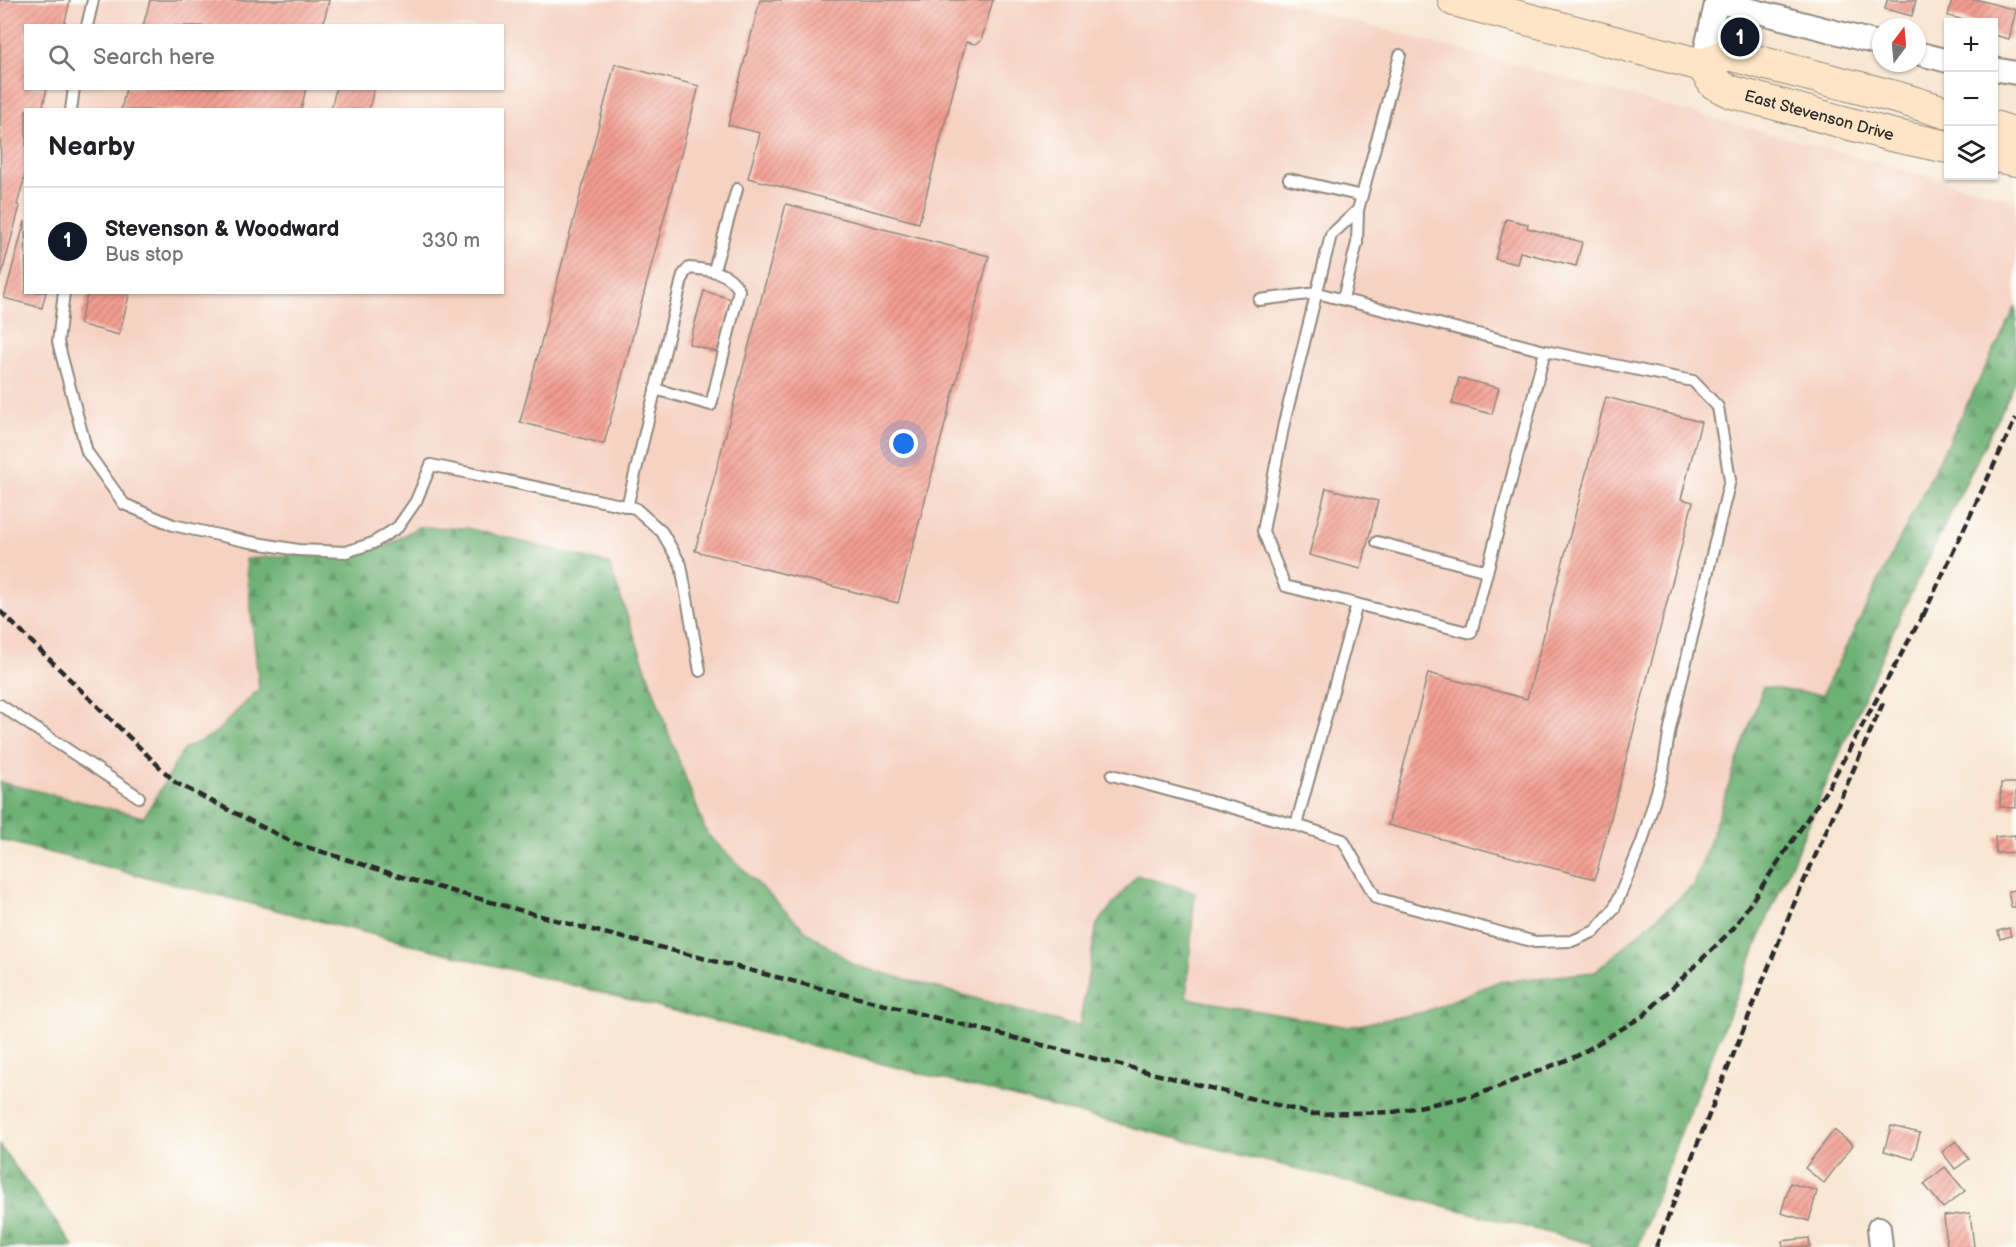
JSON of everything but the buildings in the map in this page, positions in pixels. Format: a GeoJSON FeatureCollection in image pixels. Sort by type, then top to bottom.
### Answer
{"type":"FeatureCollection","features":[{"type":"Feature","properties":{"kind":"main road"},"geometry":{"type":"LineString","coordinates":[[1454,0],[1702,65],[1728,54],[1944,112]]}},
{"type":"Feature","properties":{"kind":"main road","name":"East Stevenson Drive"},"geometry":{"type":"LineString","coordinates":[[1702,65],[1714,83],[1732,92],[1891,135],[1944,146]]}},
{"type":"Feature","properties":{"kind":"main road"},"geometry":{"type":"LineString","coordinates":[[1998,128],[2016,134]]}},
{"type":"Feature","properties":{"kind":"main road"},"geometry":{"type":"LineString","coordinates":[[1998,157],[2016,160]]}},
{"type":"Feature","properties":{"kind":"street"},"geometry":{"type":"LineString","coordinates":[[1702,65],[1717,1],[1872,42]]}},
{"type":"Feature","properties":{"kind":"street"},"geometry":{"type":"LineString","coordinates":[[1926,55],[1944,60]]}},
{"type":"Feature","properties":{"kind":"street"},"geometry":{"type":"LineString","coordinates":[[1998,70],[2016,73]]}},
{"type":"Feature","properties":{"kind":"lane"},"geometry":{"type":"LineString","coordinates":[[87,24],[93,0]]}},
{"type":"Feature","properties":{"kind":"lane"},"geometry":{"type":"LineString","coordinates":[[1343,299],[1357,243],[1358,210],[1400,55]]}},
{"type":"Feature","properties":{"kind":"lane"},"geometry":{"type":"LineString","coordinates":[[71,108],[74,90]]}},
{"type":"Feature","properties":{"kind":"lane"},"geometry":{"type":"LineString","coordinates":[[1289,179],[1362,196]]}},
{"type":"Feature","properties":{"kind":"lane"},"geometry":{"type":"LineString","coordinates":[[714,270],[737,189]]}},
{"type":"Feature","properties":{"kind":"lane"},"geometry":{"type":"LineString","coordinates":[[1358,210],[1331,235],[1284,423],[1263,531],[1285,586],[1471,633],[1545,351]]}},
{"type":"Feature","properties":{"kind":"lane"},"geometry":{"type":"LineString","coordinates":[[627,507],[655,389],[683,275],[689,268],[714,270],[734,280],[739,290],[711,405],[655,389]]}},
{"type":"Feature","properties":{"kind":"lane"},"geometry":{"type":"LineString","coordinates":[[1112,775],[1343,840],[1376,898],[1535,942],[1572,941],[1594,931],[1614,909],[1642,842],[1663,771],[1670,728],[1730,480],[1718,407],[1693,381],[1545,351],[1343,299],[1317,293],[1259,300]]}},
{"type":"Feature","properties":{"kind":"lane"},"geometry":{"type":"LineString","coordinates":[[64,294],[58,342],[87,452],[124,504],[172,525],[298,550],[346,552],[374,543],[398,527],[416,501],[431,465],[635,508],[662,532],[681,565],[700,671]]}},
{"type":"Feature","properties":{"kind":"lane"},"geometry":{"type":"LineString","coordinates":[[1377,542],[1487,571]]}},
{"type":"Feature","properties":{"kind":"lane"},"geometry":{"type":"LineString","coordinates":[[1296,825],[1357,604]]}},
{"type":"Feature","properties":{"kind":"lane"},"geometry":{"type":"LineString","coordinates":[[0,705],[139,797]]}},
{"type":"Feature","properties":{"kind":"shaded area"},"geometry":{"type":"Polygon","coordinates":[[[0,0],[1274,0],[2016,200],[2016,374],[1616,1225],[0,795],[0,0]]]}},
{"type":"Feature","properties":{"kind":"green space"},"geometry":{"type":"Polygon","coordinates":[[[2016,306],[2016,381],[1896,624],[1767,920],[1679,1137],[1638,1247],[1592,1247],[1593,1244],[0,840],[0,782],[144,817],[184,749],[213,735],[259,689],[246,559],[385,547],[418,527],[467,528],[609,564],[707,834],[805,930],[854,965],[1079,1027],[1097,924],[1137,875],[1195,892],[1186,998],[1348,1027],[1424,1012],[1497,982],[1595,972],[1694,885],[1763,687],[1822,695],[2016,306]]]}},
{"type":"Feature","properties":{"kind":"green space"},"geometry":{"type":"Polygon","coordinates":[[[0,1146],[74,1247],[0,1247],[0,1146]]]}},
{"type":"Feature","properties":{"kind":"railway"},"geometry":{"type":"LineString","coordinates":[[1923,616],[2016,418]]}},
{"type":"Feature","properties":{"kind":"railway"},"geometry":{"type":"LineString","coordinates":[[0,611],[176,783],[294,843],[412,880],[577,926],[1312,1114],[1394,1112],[1477,1095],[1577,1056],[1643,1016],[1733,929],[1828,788],[1926,609]]}},
{"type":"Feature","properties":{"kind":"railway"},"geometry":{"type":"LineString","coordinates":[[1656,1247],[1793,906],[1883,703]]}},
{"type":"Feature","properties":{"kind":"place","name":"Stevenson & Woodward"},"geometry":{"type":"Point","coordinates":[1740,37]}}]}
